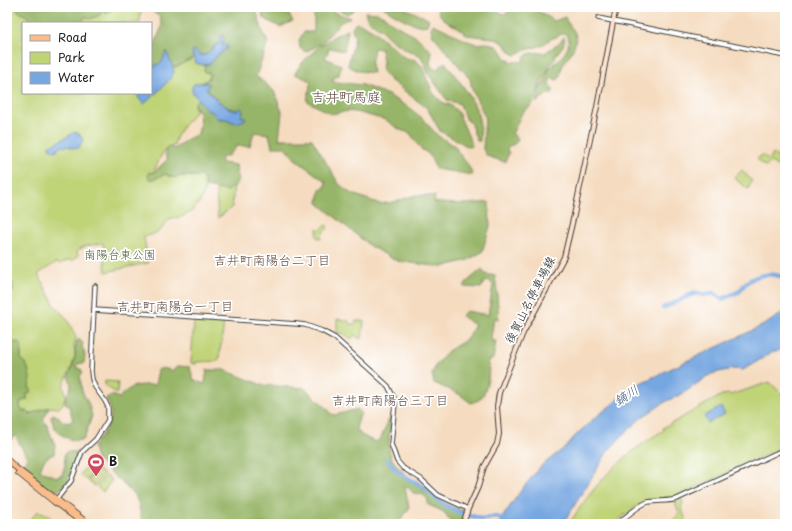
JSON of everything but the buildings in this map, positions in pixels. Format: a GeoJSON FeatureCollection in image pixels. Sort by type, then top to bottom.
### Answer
{"type":"FeatureCollection","features":[{"type":"Feature","properties":{"kind":"main road","name":"後賀山名停車場線"},"geometry":{"type":"LineString","coordinates":[[463,524],[487,461],[497,444],[499,434],[497,406],[499,393],[523,333],[564,257],[574,215],[616,7]]}},
{"type":"Feature","properties":{"kind":"main road"},"geometry":{"type":"LineString","coordinates":[[7,459],[84,524]]}},
{"type":"Feature","properties":{"kind":"main road"},"geometry":{"type":"LineString","coordinates":[[7,463],[56,501],[89,524]]}},
{"type":"Feature","properties":{"kind":"street"},"geometry":{"type":"LineString","coordinates":[[598,18],[785,56]]}},
{"type":"Feature","properties":{"kind":"street"},"geometry":{"type":"LineString","coordinates":[[56,501],[71,482],[82,452],[96,439],[108,420],[108,407],[106,401],[92,380],[91,370],[95,286]]}},
{"type":"Feature","properties":{"kind":"street"},"geometry":{"type":"LineString","coordinates":[[94,310],[297,324],[322,330],[335,338],[388,386],[394,398],[395,409],[391,433],[391,444],[397,461],[403,468],[421,479],[438,495],[468,509]]}},
{"type":"Feature","properties":{"kind":"street"},"geometry":{"type":"LineString","coordinates":[[617,524],[647,503],[677,499],[785,449]]}},
{"type":"Feature","properties":{"kind":"green space"},"geometry":{"type":"Polygon","coordinates":[[[523,6],[537,11],[554,21],[565,17],[575,33],[576,42],[562,67],[558,80],[551,78],[549,84],[553,90],[552,94],[547,94],[536,103],[541,85],[545,82],[549,69],[567,49],[569,39],[567,34],[561,34],[550,39],[543,45],[520,52],[516,55],[512,53],[502,42],[493,38],[467,35],[441,16],[438,11],[439,7],[489,7],[504,14],[515,8],[523,6]]]}},
{"type":"Feature","properties":{"kind":"green space","name":"南陽台東公園"},"geometry":{"type":"Polygon","coordinates":[[[7,7],[13,7],[27,16],[32,22],[22,22],[22,94],[152,94],[152,66],[165,54],[168,55],[176,67],[193,58],[198,64],[205,65],[204,71],[208,72],[210,75],[205,81],[198,83],[196,96],[198,99],[194,106],[196,110],[177,136],[174,146],[168,146],[161,156],[153,173],[148,176],[149,179],[154,179],[165,174],[177,176],[202,176],[205,183],[204,191],[198,205],[185,215],[178,218],[171,218],[158,232],[144,237],[148,263],[106,272],[103,243],[85,246],[77,251],[78,256],[73,261],[70,259],[60,264],[57,262],[38,274],[55,306],[67,319],[76,337],[74,347],[75,355],[63,386],[66,395],[62,405],[59,408],[49,407],[30,414],[27,411],[23,411],[20,407],[21,401],[27,400],[29,373],[26,364],[21,359],[21,344],[18,342],[7,343],[7,295],[13,292],[12,282],[7,277],[7,7]]]}},
{"type":"Feature","properties":{"kind":"green space"},"geometry":{"type":"Polygon","coordinates":[[[13,7],[115,7],[106,14],[103,9],[100,15],[90,19],[86,16],[82,22],[32,22],[27,16],[13,7]]]}},
{"type":"Feature","properties":{"kind":"green space"},"geometry":{"type":"Polygon","coordinates":[[[115,7],[141,7],[140,22],[82,22],[86,16],[103,8],[106,14],[115,7]]]}},
{"type":"Feature","properties":{"kind":"green space"},"geometry":{"type":"Polygon","coordinates":[[[146,7],[255,7],[264,35],[269,43],[256,76],[274,91],[282,112],[279,139],[312,139],[339,184],[350,193],[380,204],[394,202],[416,195],[435,196],[434,202],[441,203],[462,204],[489,202],[490,226],[482,252],[468,260],[442,267],[397,261],[370,246],[318,203],[320,189],[325,188],[326,182],[295,159],[285,147],[272,147],[269,134],[254,132],[250,146],[237,146],[229,155],[221,158],[221,163],[236,165],[239,179],[237,184],[228,191],[205,187],[204,179],[201,176],[180,175],[175,178],[165,174],[154,179],[149,179],[149,172],[153,173],[168,159],[165,153],[168,146],[174,149],[186,140],[198,134],[200,125],[199,113],[194,104],[198,99],[208,110],[214,113],[218,119],[226,119],[236,123],[245,118],[241,117],[243,111],[225,106],[219,102],[207,90],[209,85],[208,83],[201,83],[208,80],[210,75],[208,72],[204,72],[205,65],[207,65],[227,48],[222,45],[224,38],[219,44],[216,44],[211,49],[208,54],[200,55],[192,52],[193,58],[176,67],[172,67],[168,55],[165,54],[164,60],[161,63],[152,67],[152,49],[162,26],[160,17],[146,7]]]}},
{"type":"Feature","properties":{"kind":"green space"},"geometry":{"type":"Polygon","coordinates":[[[261,7],[284,7],[293,21],[280,27],[263,18],[261,7]]]}},
{"type":"Feature","properties":{"kind":"green space"},"geometry":{"type":"Polygon","coordinates":[[[314,7],[332,7],[334,12],[350,18],[341,22],[321,44],[305,52],[300,48],[299,40],[304,32],[314,32],[314,7]]]}},
{"type":"Feature","properties":{"kind":"green space"},"geometry":{"type":"Polygon","coordinates":[[[339,7],[355,7],[354,10],[347,14],[339,10],[339,7]]]}},
{"type":"Feature","properties":{"kind":"green space"},"geometry":{"type":"Polygon","coordinates":[[[383,7],[402,7],[429,19],[427,25],[422,26],[411,23],[383,7]]]}},
{"type":"Feature","properties":{"kind":"green space"},"geometry":{"type":"Polygon","coordinates":[[[365,12],[378,13],[418,38],[432,52],[430,63],[432,68],[437,69],[445,62],[474,103],[480,122],[480,141],[477,141],[470,122],[465,118],[460,104],[447,100],[429,75],[421,56],[404,48],[392,40],[382,30],[369,21],[365,12]]]}},
{"type":"Feature","properties":{"kind":"green space"},"geometry":{"type":"Polygon","coordinates":[[[356,23],[373,30],[405,58],[416,60],[421,65],[433,93],[442,102],[450,105],[458,112],[472,145],[471,147],[440,131],[427,108],[390,80],[382,71],[383,61],[381,49],[374,48],[371,64],[373,73],[359,71],[348,66],[355,37],[352,28],[356,23]]]}},
{"type":"Feature","properties":{"kind":"green space"},"geometry":{"type":"Polygon","coordinates":[[[433,24],[473,43],[492,44],[502,51],[507,60],[516,62],[524,61],[524,57],[531,53],[545,53],[560,42],[564,37],[565,38],[563,46],[555,56],[556,58],[539,85],[539,89],[532,105],[522,113],[512,134],[518,138],[518,140],[515,144],[509,146],[507,150],[509,153],[505,162],[487,156],[483,149],[485,117],[472,89],[470,79],[432,34],[431,28],[433,24]]]}},
{"type":"Feature","properties":{"kind":"green space"},"geometry":{"type":"Polygon","coordinates":[[[348,30],[344,51],[330,48],[325,58],[341,65],[339,75],[331,80],[335,82],[363,85],[388,95],[408,107],[422,118],[438,136],[455,146],[473,175],[436,169],[429,154],[421,149],[410,133],[400,130],[386,120],[349,111],[331,114],[307,101],[311,81],[295,74],[298,68],[318,48],[334,36],[348,30]]]}},
{"type":"Feature","properties":{"kind":"green space"},"geometry":{"type":"Polygon","coordinates":[[[773,154],[783,160],[780,168],[771,162],[766,167],[757,159],[762,155],[769,160],[773,154]]]}},
{"type":"Feature","properties":{"kind":"green space"},"geometry":{"type":"Polygon","coordinates":[[[742,170],[752,181],[748,189],[734,178],[742,170]]]}},
{"type":"Feature","properties":{"kind":"green space"},"geometry":{"type":"Polygon","coordinates":[[[215,176],[234,184],[232,207],[218,218],[215,176]]]}},
{"type":"Feature","properties":{"kind":"green space"},"geometry":{"type":"Polygon","coordinates":[[[326,225],[328,228],[321,235],[321,239],[317,237],[317,228],[320,230],[326,225]]]}},
{"type":"Feature","properties":{"kind":"green space"},"geometry":{"type":"Polygon","coordinates":[[[482,269],[485,274],[495,276],[499,319],[494,318],[491,338],[492,341],[496,341],[493,359],[488,361],[489,370],[487,386],[483,396],[477,401],[471,403],[459,394],[434,383],[432,374],[436,365],[448,351],[467,339],[475,325],[461,316],[466,311],[488,315],[493,285],[490,281],[484,282],[481,288],[464,287],[468,281],[482,269]]]}},
{"type":"Feature","properties":{"kind":"green space"},"geometry":{"type":"Polygon","coordinates":[[[7,277],[12,283],[13,292],[7,295],[7,277]]]}},
{"type":"Feature","properties":{"kind":"green space"},"geometry":{"type":"Polygon","coordinates":[[[337,319],[349,321],[349,324],[355,324],[356,321],[364,321],[362,339],[355,335],[351,339],[343,333],[337,333],[337,319]]]}},
{"type":"Feature","properties":{"kind":"green space"},"geometry":{"type":"Polygon","coordinates":[[[194,321],[224,323],[219,359],[217,361],[196,362],[196,364],[191,363],[194,321]]]}},
{"type":"Feature","properties":{"kind":"green space"},"geometry":{"type":"Polygon","coordinates":[[[79,339],[83,343],[82,346],[85,355],[84,363],[77,364],[76,367],[82,370],[82,374],[80,376],[82,391],[89,405],[92,416],[84,439],[75,440],[64,437],[59,433],[51,418],[53,414],[59,417],[62,421],[68,423],[73,420],[69,406],[65,403],[71,386],[69,376],[72,370],[77,341],[79,339]]]}},
{"type":"Feature","properties":{"kind":"green space"},"geometry":{"type":"Polygon","coordinates":[[[18,342],[21,344],[21,359],[29,372],[29,388],[31,389],[31,392],[27,394],[27,400],[21,401],[20,407],[23,411],[27,411],[30,414],[49,407],[43,420],[46,423],[55,445],[54,454],[44,460],[40,471],[57,477],[62,475],[65,465],[64,455],[66,452],[78,452],[67,481],[63,487],[58,490],[52,491],[44,487],[23,467],[27,457],[15,435],[11,440],[7,438],[7,344],[18,342]]]}},
{"type":"Feature","properties":{"kind":"green space"},"geometry":{"type":"Polygon","coordinates":[[[178,366],[190,367],[193,380],[204,384],[207,370],[224,370],[262,385],[304,388],[328,409],[331,414],[335,415],[358,409],[361,412],[356,428],[361,435],[375,442],[380,440],[391,415],[389,446],[391,457],[409,478],[445,504],[464,511],[461,524],[450,524],[450,520],[444,512],[427,504],[428,499],[422,494],[413,493],[409,488],[405,487],[409,508],[403,517],[395,524],[140,524],[142,522],[139,505],[135,495],[96,459],[93,447],[106,429],[110,418],[111,411],[106,398],[112,395],[119,398],[135,386],[155,385],[158,370],[163,368],[172,371],[178,366]]]}},
{"type":"Feature","properties":{"kind":"green space"},"geometry":{"type":"Polygon","coordinates":[[[105,381],[118,382],[117,394],[105,385],[105,381]]]}},
{"type":"Feature","properties":{"kind":"green space"},"geometry":{"type":"Polygon","coordinates":[[[770,382],[785,397],[785,446],[675,497],[644,501],[613,524],[569,524],[599,483],[610,471],[635,449],[664,430],[663,428],[722,395],[730,395],[770,382]]]}},
{"type":"Feature","properties":{"kind":"green space"},"geometry":{"type":"Polygon","coordinates":[[[89,463],[96,468],[87,480],[80,475],[89,463]]]}},
{"type":"Feature","properties":{"kind":"green space","name":"B"},"geometry":{"type":"Polygon","coordinates":[[[97,469],[104,474],[95,486],[88,481],[97,469]]]}},
{"type":"Feature","properties":{"kind":"green space"},"geometry":{"type":"Polygon","coordinates":[[[106,475],[112,480],[103,492],[97,487],[106,475]]]}},
{"type":"Feature","properties":{"kind":"green space"},"geometry":{"type":"Polygon","coordinates":[[[682,499],[683,504],[681,505],[687,524],[670,524],[679,513],[675,502],[682,499]]]}},
{"type":"Feature","properties":{"kind":"green space"},"geometry":{"type":"Polygon","coordinates":[[[38,511],[49,515],[56,524],[26,524],[38,511]]]}},
{"type":"Feature","properties":{"kind":"water"},"geometry":{"type":"Polygon","coordinates":[[[221,35],[223,35],[224,38],[222,45],[228,46],[227,48],[210,64],[202,65],[196,63],[192,52],[193,50],[200,55],[206,55],[217,44],[219,44],[221,35]]]}},
{"type":"Feature","properties":{"kind":"water"},"geometry":{"type":"Polygon","coordinates":[[[166,51],[174,70],[173,75],[144,104],[139,99],[137,94],[152,94],[152,67],[162,62],[166,51]]]}},
{"type":"Feature","properties":{"kind":"water"},"geometry":{"type":"Polygon","coordinates":[[[198,83],[207,83],[209,85],[207,90],[228,108],[236,111],[241,108],[243,111],[241,117],[246,117],[245,120],[236,123],[226,119],[216,118],[192,92],[192,86],[198,83]]]}},
{"type":"Feature","properties":{"kind":"water"},"geometry":{"type":"Polygon","coordinates":[[[75,132],[83,139],[79,148],[72,148],[68,146],[59,147],[56,151],[49,148],[49,145],[56,143],[75,132]]]}},
{"type":"Feature","properties":{"kind":"water","name":"鏑川"},"geometry":{"type":"Polygon","coordinates":[[[785,311],[785,349],[773,352],[743,370],[732,369],[711,374],[682,394],[667,401],[642,417],[608,451],[563,524],[500,524],[504,515],[522,489],[541,466],[567,446],[590,422],[636,385],[766,324],[785,311]]]}},
{"type":"Feature","properties":{"kind":"water"},"geometry":{"type":"Polygon","coordinates":[[[721,407],[725,414],[708,423],[704,416],[721,407]]]}},
{"type":"Feature","properties":{"kind":"waterway"},"geometry":{"type":"LineString","coordinates":[[663,308],[697,293],[704,295],[713,293],[722,299],[740,291],[746,283],[760,276],[775,275],[785,278]]}},
{"type":"Feature","properties":{"kind":"waterway"},"geometry":{"type":"LineString","coordinates":[[388,460],[399,473],[425,488],[444,504],[463,514]]}},
{"type":"Feature","properties":{"kind":"waterway"},"geometry":{"type":"LineString","coordinates":[[469,515],[482,519],[495,517],[508,520]]}},
{"type":"Feature","properties":{"kind":"place","name":"B"},"geometry":{"type":"Point","coordinates":[96,477]}},
{"type":"Feature","properties":{"kind":"district","name":"吉井町馬庭"},"geometry":{"type":"Point","coordinates":[346,97]}},
{"type":"Feature","properties":{"kind":"district","name":"吉井町南陽台二丁目"},"geometry":{"type":"Point","coordinates":[272,260]}},
{"type":"Feature","properties":{"kind":"district","name":"吉井町南陽台一丁目"},"geometry":{"type":"Point","coordinates":[175,306]}},
{"type":"Feature","properties":{"kind":"district","name":"吉井町南陽台三丁目"},"geometry":{"type":"Point","coordinates":[390,400]}}]}
